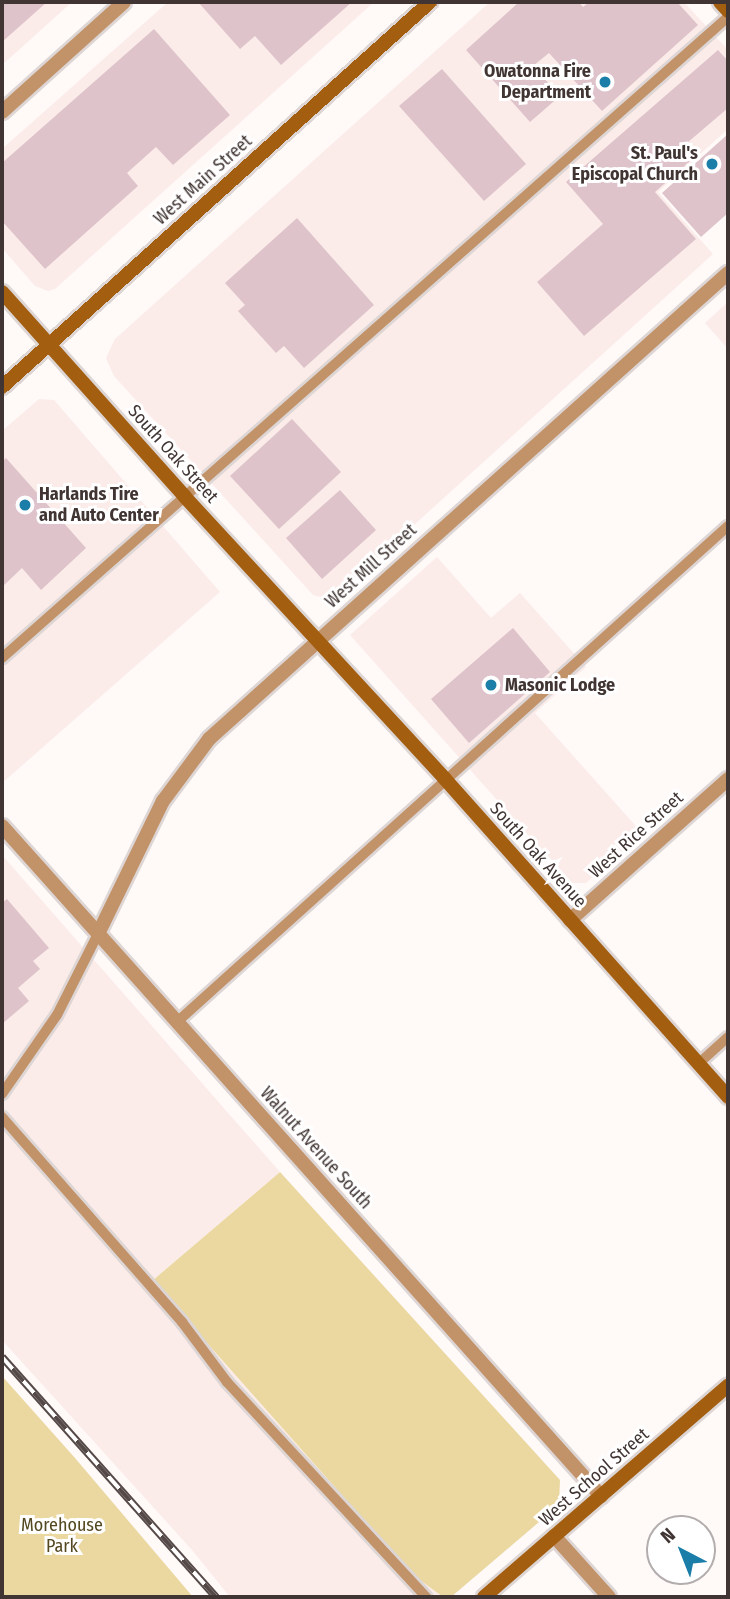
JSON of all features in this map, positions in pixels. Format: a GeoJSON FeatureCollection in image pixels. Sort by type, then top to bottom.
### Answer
{"type":"FeatureCollection","features":[{"type":"Feature","properties":{"kind":"main road","name":"West Main Street"},"geometry":{"type":"LineString","coordinates":[[2,387],[430,2]]}},
{"type":"Feature","properties":{"kind":"main road"},"geometry":{"type":"LineString","coordinates":[[720,2],[728,10]]}},
{"type":"Feature","properties":{"kind":"main road","name":"South Oak Street"},"geometry":{"type":"LineString","coordinates":[[2,292],[185,497],[318,639]]}},
{"type":"Feature","properties":{"kind":"main road","name":"South Oak Avenue"},"geometry":{"type":"LineString","coordinates":[[318,639],[728,1097]]}},
{"type":"Feature","properties":{"kind":"main road","name":"West School Street"},"geometry":{"type":"LineString","coordinates":[[485,1597],[728,1386]]}},
{"type":"Feature","properties":{"kind":"street"},"geometry":{"type":"LineString","coordinates":[[2,112],[124,2]]}},
{"type":"Feature","properties":{"kind":"street","name":"West Mill Street"},"geometry":{"type":"LineString","coordinates":[[98,934],[158,811],[189,762],[230,716],[728,273]]}},
{"type":"Feature","properties":{"kind":"street","name":"West Rice Street"},"geometry":{"type":"LineString","coordinates":[[570,920],[728,779]]}},
{"type":"Feature","properties":{"kind":"street","name":"Walnut Avenue South"},"geometry":{"type":"LineString","coordinates":[[2,826],[601,1496]]}},
{"type":"Feature","properties":{"kind":"street"},"geometry":{"type":"LineString","coordinates":[[554,1536],[609,1597]]}},
{"type":"Feature","properties":{"kind":"lane"},"geometry":{"type":"LineString","coordinates":[[2,658],[728,17]]}},
{"type":"Feature","properties":{"kind":"lane"},"geometry":{"type":"LineString","coordinates":[[177,1022],[728,526]]}},
{"type":"Feature","properties":{"kind":"lane"},"geometry":{"type":"LineString","coordinates":[[2,1094],[57,1015],[98,934]]}},
{"type":"Feature","properties":{"kind":"lane"},"geometry":{"type":"LineString","coordinates":[[698,1064],[728,1037]]}},
{"type":"Feature","properties":{"kind":"lane"},"geometry":{"type":"LineString","coordinates":[[2,1116],[182,1322],[227,1382],[426,1597]]}},
{"type":"Feature","properties":{"kind":"shaded area"},"geometry":{"type":"Polygon","coordinates":[[[2,2],[72,2],[2,65],[2,2]]]}},
{"type":"Feature","properties":{"kind":"shaded area"},"geometry":{"type":"Polygon","coordinates":[[[168,2],[374,2],[55,289],[48,291],[35,286],[2,248],[2,149],[168,2]]]}},
{"type":"Feature","properties":{"kind":"shaded area"},"geometry":{"type":"Polygon","coordinates":[[[490,2],[684,2],[728,50],[728,129],[658,192],[713,254],[340,592],[329,599],[313,595],[114,376],[106,358],[115,339],[490,2]]]}},
{"type":"Feature","properties":{"kind":"shaded area"},"geometry":{"type":"Polygon","coordinates":[[[728,302],[728,349],[705,323],[728,302]]]}},
{"type":"Feature","properties":{"kind":"shaded area"},"geometry":{"type":"Polygon","coordinates":[[[39,399],[54,400],[220,592],[2,783],[2,431],[39,399]]]}},
{"type":"Feature","properties":{"kind":"shaded area"},"geometry":{"type":"Polygon","coordinates":[[[437,557],[491,618],[520,593],[586,667],[535,713],[642,833],[586,883],[571,883],[350,635],[437,557]]]}},
{"type":"Feature","properties":{"kind":"shaded area"},"geometry":{"type":"Polygon","coordinates":[[[2,855],[280,1172],[152,1281],[412,1574],[443,1597],[230,1597],[192,1550],[2,1340],[2,855]]]}},
{"type":"Feature","properties":{"kind":"green space"},"geometry":{"type":"Polygon","coordinates":[[[280,1172],[560,1480],[559,1505],[451,1597],[443,1597],[412,1574],[152,1281],[280,1172]]]}},
{"type":"Feature","properties":{"kind":"green space","name":"Morehouse Park"},"geometry":{"type":"Polygon","coordinates":[[[2,1376],[75,1458],[193,1597],[2,1597],[2,1376]]]}},
{"type":"Feature","properties":{"kind":"building"},"geometry":{"type":"Polygon","coordinates":[[[2,2],[47,2],[2,42],[2,2]]]}},
{"type":"Feature","properties":{"kind":"building"},"geometry":{"type":"Polygon","coordinates":[[[198,2],[352,2],[281,65],[255,36],[240,49],[198,2]]]}},
{"type":"Feature","properties":{"kind":"building","name":"Owatonna Fire Department"},"geometry":{"type":"Polygon","coordinates":[[[519,2],[579,2],[583,7],[589,2],[677,2],[698,25],[602,111],[549,53],[533,66],[560,96],[530,122],[466,50],[519,2]]]}},
{"type":"Feature","properties":{"kind":"building"},"geometry":{"type":"Polygon","coordinates":[[[154,29],[230,115],[173,165],[156,147],[127,173],[138,186],[45,269],[2,221],[2,163],[154,29]]]}},
{"type":"Feature","properties":{"kind":"building"},"geometry":{"type":"Polygon","coordinates":[[[718,50],[728,61],[728,108],[687,143],[697,155],[655,192],[696,239],[584,336],[537,282],[603,224],[566,182],[718,50]]]}},
{"type":"Feature","properties":{"kind":"building"},"geometry":{"type":"Polygon","coordinates":[[[442,69],[526,164],[484,201],[399,106],[442,69]]]}},
{"type":"Feature","properties":{"kind":"building","name":"St. Paul's Episcopal Church"},"geometry":{"type":"Polygon","coordinates":[[[728,134],[728,213],[701,237],[662,193],[728,134]]]}},
{"type":"Feature","properties":{"kind":"building"},"geometry":{"type":"Polygon","coordinates":[[[297,218],[374,305],[304,368],[284,346],[276,353],[238,311],[245,305],[225,283],[297,218]]]}},
{"type":"Feature","properties":{"kind":"building"},"geometry":{"type":"Polygon","coordinates":[[[292,419],[341,472],[279,529],[230,476],[292,419]]]}},
{"type":"Feature","properties":{"kind":"building","name":"Harlands Tire and Auto Center"},"geometry":{"type":"Polygon","coordinates":[[[6,458],[86,548],[41,590],[22,568],[2,587],[2,462],[6,458]]]}},
{"type":"Feature","properties":{"kind":"building"},"geometry":{"type":"Polygon","coordinates":[[[340,490],[376,530],[322,579],[286,538],[340,490]]]}},
{"type":"Feature","properties":{"kind":"building","name":"Masonic Lodge"},"geometry":{"type":"Polygon","coordinates":[[[513,628],[550,672],[469,743],[431,699],[513,628]]]}},
{"type":"Feature","properties":{"kind":"building"},"geometry":{"type":"Polygon","coordinates":[[[7,899],[49,948],[33,961],[40,969],[18,988],[29,1001],[2,1024],[2,903],[7,899]]]}},
{"type":"Feature","properties":{"kind":"railway"},"geometry":{"type":"LineString","coordinates":[[2,1357],[216,1597]]}},
{"type":"Feature","properties":{"kind":"place","name":"Owatonna Fire Department"},"geometry":{"type":"Point","coordinates":[605,82]}},
{"type":"Feature","properties":{"kind":"place","name":"St. Paul's Episcopal Church"},"geometry":{"type":"Point","coordinates":[712,164]}},
{"type":"Feature","properties":{"kind":"place","name":"Harlands Tire and Auto Center"},"geometry":{"type":"Point","coordinates":[25,505]}},
{"type":"Feature","properties":{"kind":"place","name":"Masonic Lodge"},"geometry":{"type":"Point","coordinates":[491,685]}}]}
